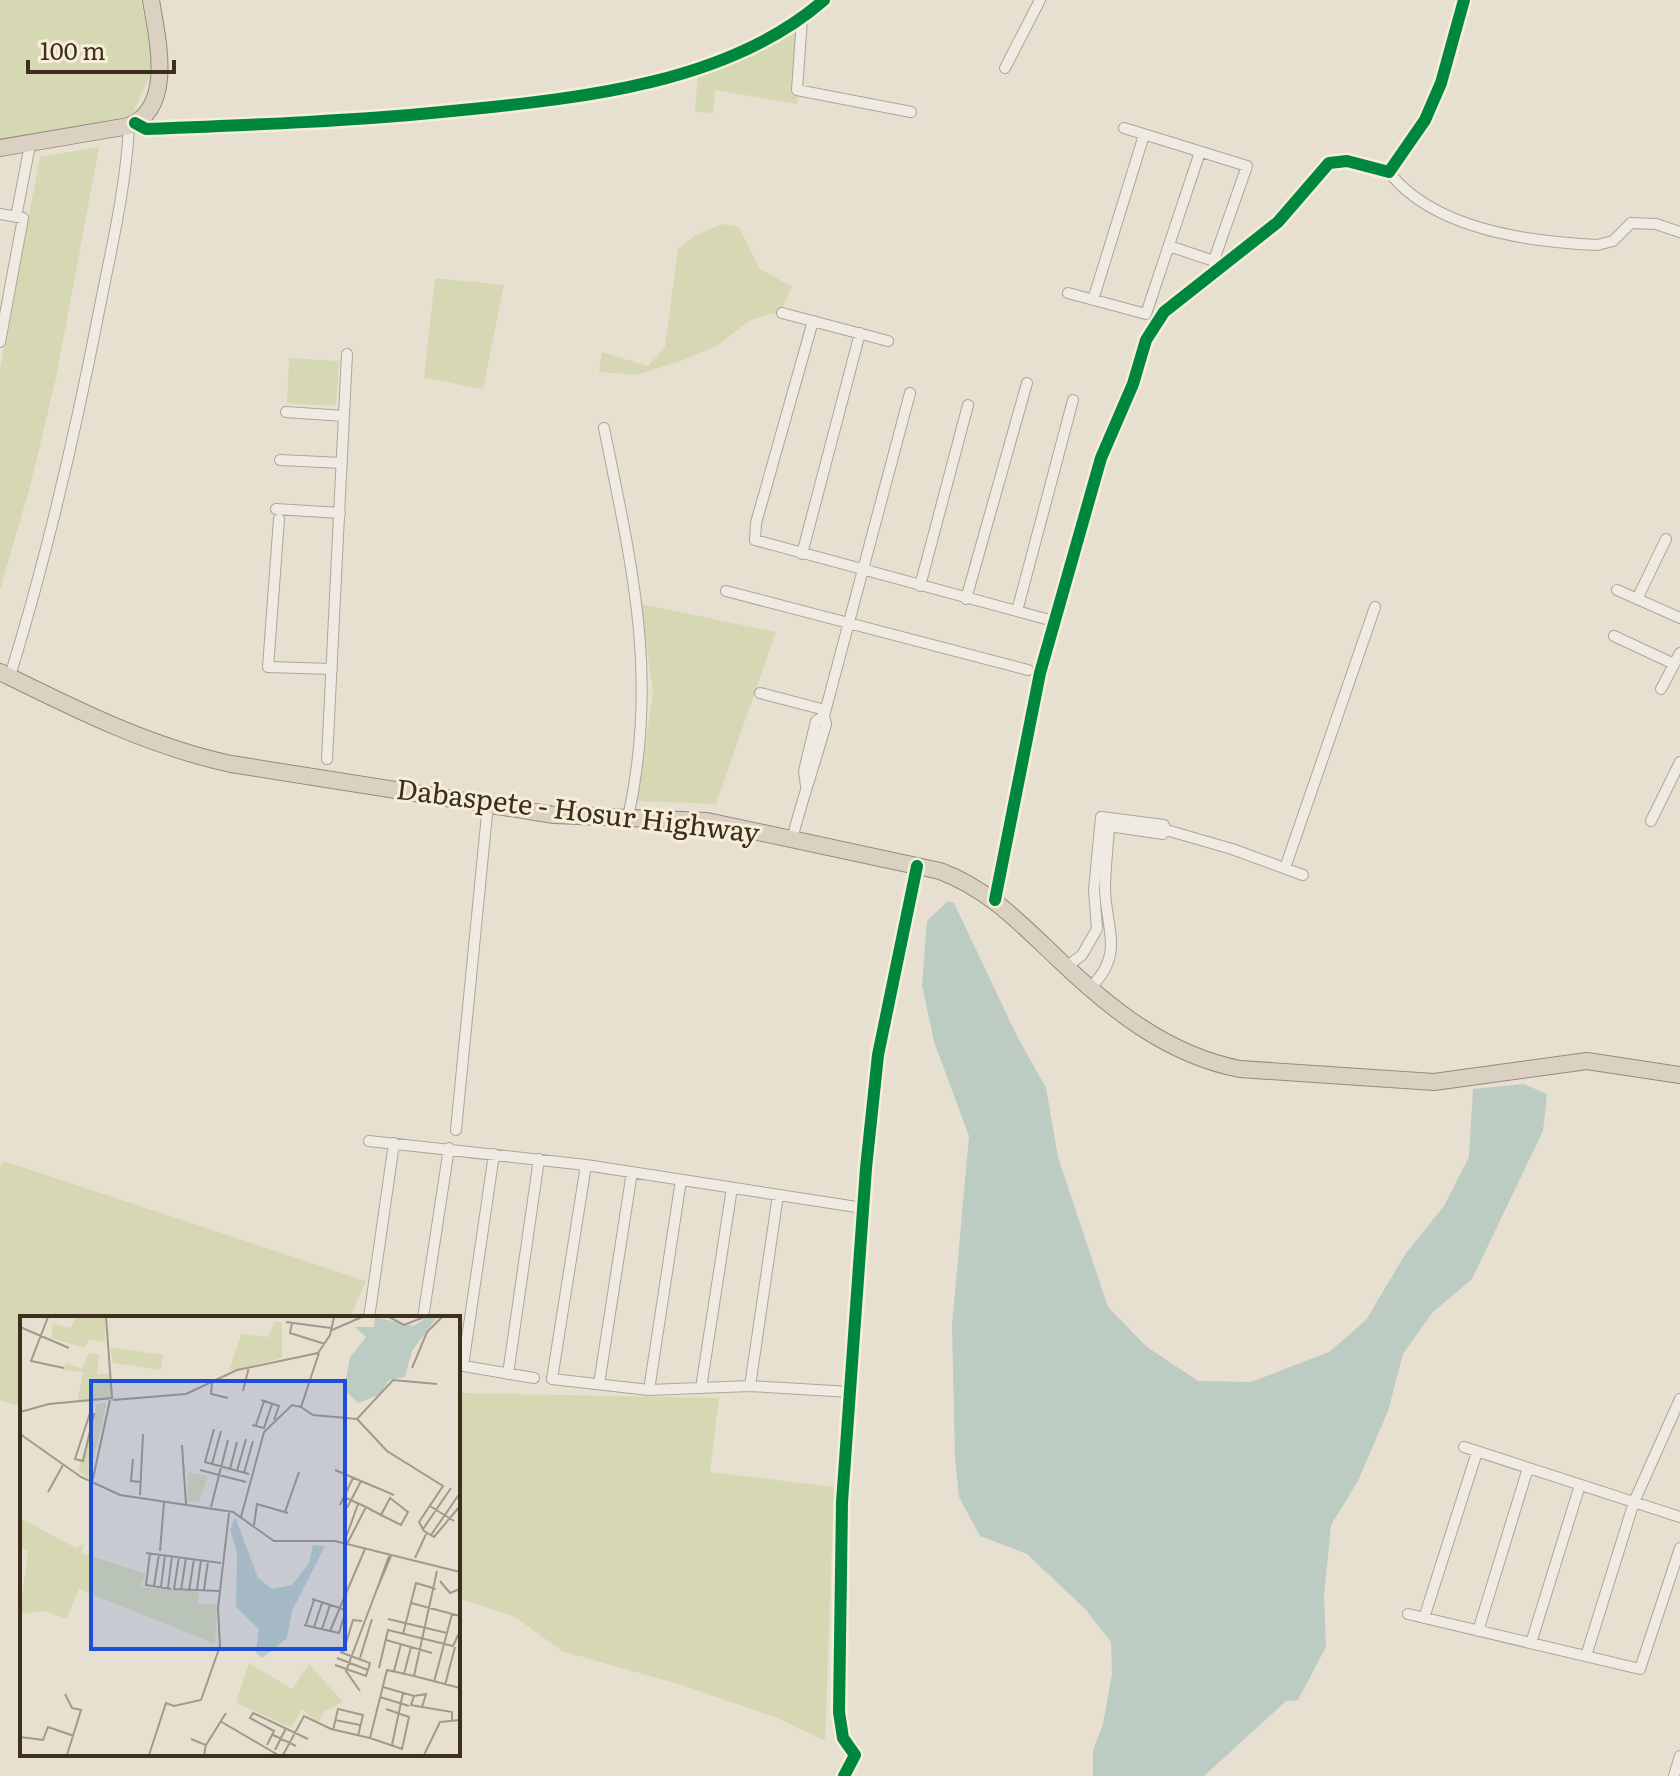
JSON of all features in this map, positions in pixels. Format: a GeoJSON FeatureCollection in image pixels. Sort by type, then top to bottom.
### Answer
{"type":"FeatureCollection","features":[{"type":"Feature","properties":{"kind":"highway"},"geometry":{"type":"LineString","coordinates":[[0,148],[132,125],[149,110],[160,67],[151,0]]}},
{"type":"Feature","properties":{"kind":"highway","name":"Dabaspete - Hosur Highway"},"geometry":{"type":"LineString","coordinates":[[5,674],[98,720],[192,756],[554,815],[707,821],[917,866],[969,882],[995,900],[1090,988],[1155,1037],[1187,1055],[1240,1069],[1434,1082],[1587,1061],[1679,1072]]}},
{"type":"Feature","properties":{"kind":"street"},"geometry":{"type":"LineString","coordinates":[[5,674],[44,567],[75,436],[132,125],[146,129],[360,121],[535,103],[659,82],[762,42],[802,19],[824,0]]}},
{"type":"Feature","properties":{"kind":"street"},"geometry":{"type":"LineString","coordinates":[[1005,68],[1040,0]]}},
{"type":"Feature","properties":{"kind":"street"},"geometry":{"type":"LineString","coordinates":[[1389,172],[1425,120],[1441,83],[1464,0]]}},
{"type":"Feature","properties":{"kind":"street"},"geometry":{"type":"LineString","coordinates":[[802,19],[797,90],[911,112]]}},
{"type":"Feature","properties":{"kind":"street"},"geometry":{"type":"LineString","coordinates":[[1124,128],[1247,166],[1219,262]]}},
{"type":"Feature","properties":{"kind":"street"},"geometry":{"type":"LineString","coordinates":[[1093,300],[1144,135]]}},
{"type":"Feature","properties":{"kind":"street"},"geometry":{"type":"LineString","coordinates":[[16,217],[30,145]]}},
{"type":"Feature","properties":{"kind":"street"},"geometry":{"type":"LineString","coordinates":[[1068,293],[1146,314],[1200,152]]}},
{"type":"Feature","properties":{"kind":"street"},"geometry":{"type":"LineString","coordinates":[[995,900],[1040,673],[1101,458],[1133,384],[1146,340],[1164,312],[1219,262],[1278,222],[1329,163],[1347,161],[1389,172],[1412,193],[1469,226],[1597,245],[1613,241],[1631,223],[1656,224],[1680,232]]}},
{"type":"Feature","properties":{"kind":"street"},"geometry":{"type":"LineString","coordinates":[[0,214],[23,218],[0,342]]}},
{"type":"Feature","properties":{"kind":"street"},"geometry":{"type":"LineString","coordinates":[[1169,246],[1219,262]]}},
{"type":"Feature","properties":{"kind":"street"},"geometry":{"type":"LineString","coordinates":[[782,313],[888,341]]}},
{"type":"Feature","properties":{"kind":"street"},"geometry":{"type":"LineString","coordinates":[[813,321],[753,535],[761,542],[802,554],[1046,619]]}},
{"type":"Feature","properties":{"kind":"street"},"geometry":{"type":"LineString","coordinates":[[802,554],[860,333]]}},
{"type":"Feature","properties":{"kind":"street"},"geometry":{"type":"LineString","coordinates":[[327,759],[347,354]]}},
{"type":"Feature","properties":{"kind":"street"},"geometry":{"type":"LineString","coordinates":[[966,599],[1027,383]]}},
{"type":"Feature","properties":{"kind":"street"},"geometry":{"type":"LineString","coordinates":[[792,839],[826,724],[825,713],[910,393]]}},
{"type":"Feature","properties":{"kind":"street"},"geometry":{"type":"LineString","coordinates":[[1017,611],[1073,400]]}},
{"type":"Feature","properties":{"kind":"street"},"geometry":{"type":"LineString","coordinates":[[920,586],[968,405]]}},
{"type":"Feature","properties":{"kind":"street"},"geometry":{"type":"LineString","coordinates":[[286,412],[344,416]]}},
{"type":"Feature","properties":{"kind":"street"},"geometry":{"type":"LineString","coordinates":[[604,428],[639,607],[642,649],[643,710],[628,818]]}},
{"type":"Feature","properties":{"kind":"street"},"geometry":{"type":"LineString","coordinates":[[280,460],[342,463]]}},
{"type":"Feature","properties":{"kind":"street"},"geometry":{"type":"LineString","coordinates":[[332,669],[268,667],[277,514],[340,513]]}},
{"type":"Feature","properties":{"kind":"street"},"geometry":{"type":"LineString","coordinates":[[1637,599],[1666,539]]}},
{"type":"Feature","properties":{"kind":"street"},"geometry":{"type":"LineString","coordinates":[[1617,590],[1680,618]]}},
{"type":"Feature","properties":{"kind":"street"},"geometry":{"type":"LineString","coordinates":[[726,591],[1028,670]]}},
{"type":"Feature","properties":{"kind":"street"},"geometry":{"type":"LineString","coordinates":[[1285,868],[1375,607]]}},
{"type":"Feature","properties":{"kind":"street"},"geometry":{"type":"LineString","coordinates":[[1614,636],[1674,664]]}},
{"type":"Feature","properties":{"kind":"street"},"geometry":{"type":"LineString","coordinates":[[1661,689],[1680,653]]}},
{"type":"Feature","properties":{"kind":"street"},"geometry":{"type":"LineString","coordinates":[[760,693],[825,713]]}},
{"type":"Feature","properties":{"kind":"street"},"geometry":{"type":"LineString","coordinates":[[1651,821],[1679,766]]}},
{"type":"Feature","properties":{"kind":"street"},"geometry":{"type":"LineString","coordinates":[[456,1130],[488,804]]}},
{"type":"Feature","properties":{"kind":"street"},"geometry":{"type":"LineString","coordinates":[[1066,967],[1082,955],[1097,929],[1094,890],[1101,817],[1164,825],[1166,830],[1303,875]]}},
{"type":"Feature","properties":{"kind":"street"},"geometry":{"type":"LineString","coordinates":[[1090,988],[1103,975],[1110,959],[1111,928],[1105,889],[1109,826],[1163,834],[1166,830]]}},
{"type":"Feature","properties":{"kind":"street"},"geometry":{"type":"LineString","coordinates":[[844,1776],[855,1755],[843,1738],[839,1712],[842,1502],[863,1208],[878,1055],[917,866]]}},
{"type":"Feature","properties":{"kind":"street"},"geometry":{"type":"LineString","coordinates":[[369,1141],[586,1165],[863,1208]]}},
{"type":"Feature","properties":{"kind":"street"},"geometry":{"type":"LineString","coordinates":[[369,1316],[394,1143]]}},
{"type":"Feature","properties":{"kind":"street"},"geometry":{"type":"LineString","coordinates":[[423,1316],[449,1148]]}},
{"type":"Feature","properties":{"kind":"street"},"geometry":{"type":"LineString","coordinates":[[494,1154],[460,1366],[534,1378]]}},
{"type":"Feature","properties":{"kind":"street"},"geometry":{"type":"LineString","coordinates":[[508,1374],[539,1159]]}},
{"type":"Feature","properties":{"kind":"street"},"geometry":{"type":"LineString","coordinates":[[586,1165],[552,1379],[649,1390],[750,1386],[851,1392]]}},
{"type":"Feature","properties":{"kind":"street"},"geometry":{"type":"LineString","coordinates":[[599,1384],[632,1172]]}},
{"type":"Feature","properties":{"kind":"street"},"geometry":{"type":"LineString","coordinates":[[649,1390],[681,1180]]}},
{"type":"Feature","properties":{"kind":"street"},"geometry":{"type":"LineString","coordinates":[[701,1388],[732,1188]]}},
{"type":"Feature","properties":{"kind":"street"},"geometry":{"type":"LineString","coordinates":[[750,1386],[778,1195]]}},
{"type":"Feature","properties":{"kind":"street"},"geometry":{"type":"LineString","coordinates":[[1586,1656],[1634,1502],[1680,1399]]}},
{"type":"Feature","properties":{"kind":"street"},"geometry":{"type":"LineString","coordinates":[[1464,1447],[1680,1517]]}},
{"type":"Feature","properties":{"kind":"street"},"geometry":{"type":"LineString","coordinates":[[1424,1618],[1477,1452]]}},
{"type":"Feature","properties":{"kind":"street"},"geometry":{"type":"LineString","coordinates":[[1478,1631],[1528,1468]]}},
{"type":"Feature","properties":{"kind":"street"},"geometry":{"type":"LineString","coordinates":[[1531,1643],[1580,1485]]}},
{"type":"Feature","properties":{"kind":"street"},"geometry":{"type":"LineString","coordinates":[[1408,1614],[1640,1669],[1680,1548]]}},
{"type":"Feature","properties":{"kind":"street"},"geometry":{"type":"LineString","coordinates":[[1674,1776],[1680,1756]]}},
{"type":"Feature","properties":{"kind":"green space"},"geometry":{"type":"Polygon","coordinates":[[[0,0],[141,0],[154,67],[130,119],[0,142],[0,0]]]}},
{"type":"Feature","properties":{"kind":"green space"},"geometry":{"type":"Polygon","coordinates":[[[797,33],[791,93],[798,96],[797,104],[715,90],[713,113],[695,112],[698,73],[797,33]]]}},
{"type":"Feature","properties":{"kind":"green space"},"geometry":{"type":"Polygon","coordinates":[[[99,147],[57,373],[31,483],[0,590],[0,368],[40,157],[99,147]]]}},
{"type":"Feature","properties":{"kind":"green space"},"geometry":{"type":"Polygon","coordinates":[[[722,224],[739,227],[759,268],[792,287],[779,316],[773,313],[750,320],[717,346],[636,375],[599,372],[602,352],[648,366],[665,347],[678,249],[694,236],[722,224]]]}},
{"type":"Feature","properties":{"kind":"green space"},"geometry":{"type":"Polygon","coordinates":[[[435,278],[504,285],[483,389],[424,378],[435,278]]]}},
{"type":"Feature","properties":{"kind":"green space"},"geometry":{"type":"Polygon","coordinates":[[[289,358],[339,361],[336,406],[287,403],[289,358]]]}},
{"type":"Feature","properties":{"kind":"green space"},"geometry":{"type":"Polygon","coordinates":[[[641,604],[776,632],[716,804],[637,801],[653,693],[641,604]]]}},
{"type":"Feature","properties":{"kind":"green space"},"geometry":{"type":"Polygon","coordinates":[[[4,1161],[366,1281],[351,1316],[20,1316],[20,1406],[0,1400],[0,1165],[4,1161]]]}},
{"type":"Feature","properties":{"kind":"green space"},"geometry":{"type":"Polygon","coordinates":[[[460,1393],[719,1398],[710,1472],[834,1487],[825,1741],[780,1719],[685,1686],[562,1651],[515,1617],[460,1599],[460,1393]]]}},
{"type":"Feature","properties":{"kind":"shaded area"},"geometry":{"type":"Polygon","coordinates":[[[948,901],[954,903],[1017,1036],[1046,1088],[1058,1157],[1108,1307],[1147,1347],[1198,1381],[1251,1382],[1329,1352],[1366,1320],[1406,1253],[1444,1206],[1469,1157],[1473,1089],[1524,1084],[1547,1094],[1543,1131],[1472,1279],[1432,1313],[1403,1354],[1388,1411],[1358,1481],[1331,1525],[1324,1596],[1326,1647],[1298,1700],[1286,1701],[1204,1776],[1093,1776],[1093,1750],[1103,1724],[1112,1674],[1111,1642],[1086,1610],[1027,1554],[980,1536],[959,1497],[955,1458],[952,1325],[969,1136],[934,1042],[922,985],[927,921],[948,901]]]}},
{"type":"Feature","properties":{"kind":"cycle path"},"geometry":{"type":"LineString","coordinates":[[135,123],[146,129],[344,120],[508,105],[604,92],[652,82],[744,51],[786,28],[824,0]]}},
{"type":"Feature","properties":{"kind":"cycle path"},"geometry":{"type":"LineString","coordinates":[[995,900],[1040,673],[1101,458],[1133,384],[1146,340],[1164,312],[1278,222],[1329,163],[1347,161],[1389,172],[1425,120],[1441,83],[1464,0]]}},
{"type":"Feature","properties":{"kind":"cycle path"},"geometry":{"type":"LineString","coordinates":[[844,1776],[855,1755],[843,1738],[839,1712],[842,1502],[866,1168],[878,1055],[917,866]]}}]}
